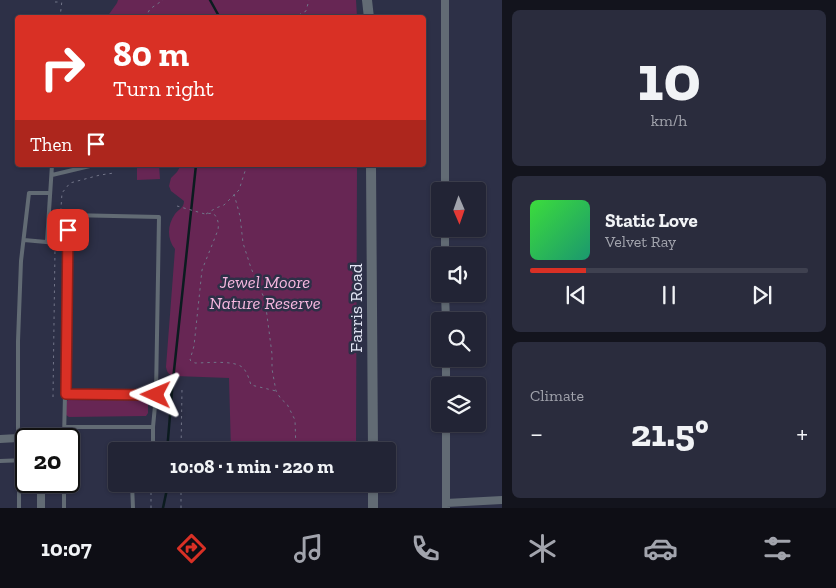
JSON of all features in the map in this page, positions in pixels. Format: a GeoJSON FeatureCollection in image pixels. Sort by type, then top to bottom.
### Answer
{"type":"FeatureCollection","features":[{"type":"Feature","properties":{"kind":"street"},"geometry":{"type":"LineString","coordinates":[[367,0],[369,15]]}},
{"type":"Feature","properties":{"kind":"street"},"geometry":{"type":"LineString","coordinates":[[445,0],[445,182]]}},
{"type":"Feature","properties":{"kind":"street","name":"Farris Road"},"geometry":{"type":"LineString","coordinates":[[371,167],[373,442]]}},
{"type":"Feature","properties":{"kind":"street"},"geometry":{"type":"LineString","coordinates":[[446,432],[446,506],[502,500]]}},
{"type":"Feature","properties":{"kind":"street"},"geometry":{"type":"LineString","coordinates":[[0,439],[15,438]]}},
{"type":"Feature","properties":{"kind":"street"},"geometry":{"type":"LineString","coordinates":[[373,492],[373,508]]}},
{"type":"Feature","properties":{"kind":"street"},"geometry":{"type":"LineString","coordinates":[[41,493],[41,508]]}},
{"type":"Feature","properties":{"kind":"lane"},"geometry":{"type":"LineString","coordinates":[[47,242],[52,167]]}},
{"type":"Feature","properties":{"kind":"lane"},"geometry":{"type":"LineString","coordinates":[[52,174],[85,167]]}},
{"type":"Feature","properties":{"kind":"lane"},"geometry":{"type":"LineString","coordinates":[[18,428],[18,341],[21,261],[29,194],[50,193]]}},
{"type":"Feature","properties":{"kind":"lane"},"geometry":{"type":"LineString","coordinates":[[153,427],[65,427],[69,215],[159,217],[156,395],[153,442]]}},
{"type":"Feature","properties":{"kind":"lane"},"geometry":{"type":"LineString","coordinates":[[24,240],[68,244]]}},
{"type":"Feature","properties":{"kind":"lane"},"geometry":{"type":"LineString","coordinates":[[66,394],[156,395]]}},
{"type":"Feature","properties":{"kind":"lane"},"geometry":{"type":"LineString","coordinates":[[0,461],[15,461]]}},
{"type":"Feature","properties":{"kind":"lane"},"geometry":{"type":"LineString","coordinates":[[132,492],[133,508]]}},
{"type":"Feature","properties":{"kind":"lane"},"geometry":{"type":"LineString","coordinates":[[19,493],[19,508]]}},
{"type":"Feature","properties":{"kind":"lane"},"geometry":{"type":"LineString","coordinates":[[64,493],[64,508]]}},
{"type":"Feature","properties":{"kind":"path"},"geometry":{"type":"LineString","coordinates":[[147,15],[150,9],[163,0]]}},
{"type":"Feature","properties":{"kind":"path"},"geometry":{"type":"LineString","coordinates":[[299,15],[306,11],[309,0]]}},
{"type":"Feature","properties":{"kind":"path"},"geometry":{"type":"LineString","coordinates":[[55,2],[62,1],[60,15]]}},
{"type":"Feature","properties":{"kind":"path"},"geometry":{"type":"LineString","coordinates":[[61,10],[66,10]]}},
{"type":"Feature","properties":{"kind":"path"},"geometry":{"type":"LineString","coordinates":[[206,214],[224,205],[239,190],[246,167]]}},
{"type":"Feature","properties":{"kind":"path"},"geometry":{"type":"LineString","coordinates":[[59,238],[62,193],[70,183],[114,173]]}},
{"type":"Feature","properties":{"kind":"path"},"geometry":{"type":"LineString","coordinates":[[234,194],[240,216],[243,243],[249,263],[265,300],[276,391],[287,404],[295,420],[296,442]]}},
{"type":"Feature","properties":{"kind":"path"},"geometry":{"type":"LineString","coordinates":[[177,206],[206,214],[214,213],[218,223],[218,230],[202,270],[194,346],[190,360],[195,362],[232,363],[242,367],[251,385],[276,391]]}},
{"type":"Feature","properties":{"kind":"path"},"geometry":{"type":"LineString","coordinates":[[53,397],[55,249]]}},
{"type":"Feature","properties":{"kind":"path"},"geometry":{"type":"LineString","coordinates":[[181,442],[182,389]]}},
{"type":"Feature","properties":{"kind":"path"},"geometry":{"type":"LineString","coordinates":[[151,492],[151,508]]}},
{"type":"Feature","properties":{"kind":"path"},"geometry":{"type":"LineString","coordinates":[[180,508],[181,492]]}},
{"type":"Feature","properties":{"kind":"green space"},"geometry":{"type":"Polygon","coordinates":[[[118,0],[356,0],[357,15],[108,15],[118,0]]]}},
{"type":"Feature","properties":{"kind":"green space"},"geometry":{"type":"Polygon","coordinates":[[[137,167],[159,167],[160,179],[137,180],[137,167]]]}},
{"type":"Feature","properties":{"kind":"green space","name":"Jewel Moore Nature Reserve"},"geometry":{"type":"Polygon","coordinates":[[[180,167],[357,167],[356,442],[231,442],[229,378],[170,375],[166,367],[175,249],[170,241],[169,227],[172,218],[184,203],[171,191],[169,186],[171,178],[180,167]]]}},
{"type":"Feature","properties":{"kind":"green space"},"geometry":{"type":"Polygon","coordinates":[[[68,400],[147,401],[148,413],[146,416],[69,417],[66,415],[66,402],[68,400]]]}},
{"type":"Feature","properties":{"kind":"waterway"},"geometry":{"type":"LineString","coordinates":[[210,0],[218,15]]}},
{"type":"Feature","properties":{"kind":"waterway"},"geometry":{"type":"LineString","coordinates":[[168,442],[196,167]]}},
{"type":"Feature","properties":{"kind":"waterway"},"geometry":{"type":"LineString","coordinates":[[163,508],[166,492]]}},
{"type":"Feature","properties":{"kind":"route"},"geometry":{"type":"LineString","coordinates":[[68,230],[66,394],[156,395]]}}]}
